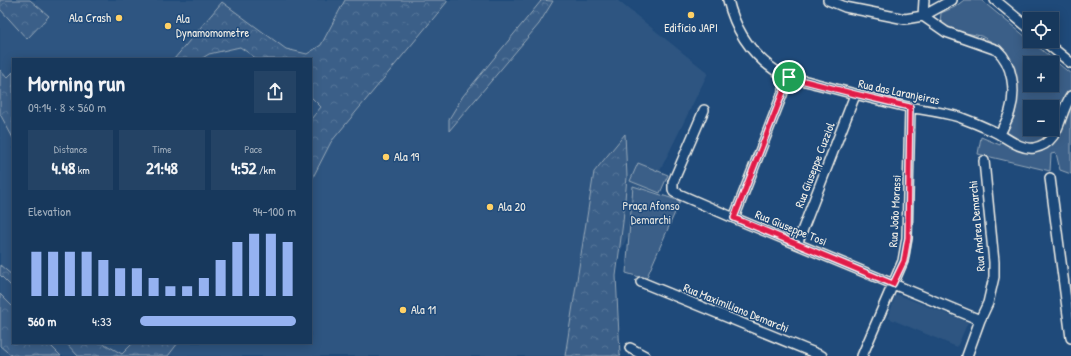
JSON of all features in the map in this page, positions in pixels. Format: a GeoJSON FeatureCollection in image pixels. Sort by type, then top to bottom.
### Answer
{"type":"FeatureCollection","features":[{"type":"Feature","properties":{"kind":"street","name":"Rua das Laranjeiras"},"geometry":{"type":"LineString","coordinates":[[728,0],[732,16],[745,40],[755,53],[777,71],[789,77],[855,94],[958,117],[1000,134],[1019,146],[1034,148],[1047,142],[1057,132],[1062,115],[1071,96]]}},
{"type":"Feature","properties":{"kind":"street"},"geometry":{"type":"LineString","coordinates":[[828,0],[845,7],[905,19],[923,16],[952,0]]}},
{"type":"Feature","properties":{"kind":"street"},"geometry":{"type":"LineString","coordinates":[[923,16],[924,0]]}},
{"type":"Feature","properties":{"kind":"street"},"geometry":{"type":"LineString","coordinates":[[995,0],[1023,23]]}},
{"type":"Feature","properties":{"kind":"street"},"geometry":{"type":"LineString","coordinates":[[923,16],[946,32],[997,50],[1003,55],[1009,68],[1013,95],[1010,111],[1000,134]]}},
{"type":"Feature","properties":{"kind":"street"},"geometry":{"type":"LineString","coordinates":[[1053,48],[1071,63]]}},
{"type":"Feature","properties":{"kind":"street"},"geometry":{"type":"LineString","coordinates":[[734,218],[789,77]]}},
{"type":"Feature","properties":{"kind":"street","name":"Rua Giuseppe Cuzziol"},"geometry":{"type":"LineString","coordinates":[[797,244],[855,94]]}},
{"type":"Feature","properties":{"kind":"street","name":"Rua João Morassi"},"geometry":{"type":"LineString","coordinates":[[862,356],[904,261],[908,238],[910,107]]}},
{"type":"Feature","properties":{"kind":"street","name":"Rua Giuseppe Tosi"},"geometry":{"type":"LineString","coordinates":[[704,110],[673,182],[673,189],[677,194],[980,320]]}},
{"type":"Feature","properties":{"kind":"street","name":"Rua Andrea Demarchi"},"geometry":{"type":"LineString","coordinates":[[967,356],[988,303],[994,277],[994,262],[984,161]]}},
{"type":"Feature","properties":{"kind":"street"},"geometry":{"type":"LineString","coordinates":[[1050,178],[1071,338]]}},
{"type":"Feature","properties":{"kind":"street","name":"Rua Maximiliano Demarchi"},"geometry":{"type":"LineString","coordinates":[[641,282],[822,356]]}},
{"type":"Feature","properties":{"kind":"street"},"geometry":{"type":"LineString","coordinates":[[630,348],[645,356]]}},
{"type":"Feature","properties":{"kind":"shaded area"},"geometry":{"type":"Polygon","coordinates":[[[0,0],[617,0],[708,73],[569,356],[0,356],[0,0]]]}},
{"type":"Feature","properties":{"kind":"shaded area"},"geometry":{"type":"Polygon","coordinates":[[[896,294],[968,322],[957,347],[888,318],[896,294]]]}},
{"type":"Feature","properties":{"kind":"green space"},"geometry":{"type":"Polygon","coordinates":[[[0,0],[30,0],[49,16],[27,39],[0,9],[0,0]]]}},
{"type":"Feature","properties":{"kind":"green space"},"geometry":{"type":"Polygon","coordinates":[[[345,0],[447,0],[447,2],[331,142],[312,179],[312,118],[321,107],[312,98],[312,58],[256,58],[240,47],[209,54],[203,58],[175,58],[222,2],[286,49],[307,54],[321,45],[345,0]]]}},
{"type":"Feature","properties":{"kind":"green space"},"geometry":{"type":"Polygon","coordinates":[[[540,0],[553,1],[539,24],[449,131],[449,119],[463,96],[541,1],[540,0]]]}},
{"type":"Feature","properties":{"kind":"green space"},"geometry":{"type":"Polygon","coordinates":[[[964,0],[981,0],[1023,35],[1023,48],[1039,48],[1049,56],[1023,56],[1023,92],[1059,92],[1059,64],[1071,74],[1071,174],[1060,170],[1056,153],[1051,154],[1050,171],[978,154],[981,137],[1000,145],[1014,117],[1017,103],[1017,82],[1014,72],[1002,49],[981,36],[956,31],[940,23],[941,13],[955,7],[964,0]]]}},
{"type":"Feature","properties":{"kind":"green space"},"geometry":{"type":"Polygon","coordinates":[[[0,70],[7,78],[12,73],[12,136],[0,114],[0,70]]]}},
{"type":"Feature","properties":{"kind":"green space"},"geometry":{"type":"Polygon","coordinates":[[[625,134],[627,177],[616,276],[621,356],[565,356],[594,172],[625,134]]]}},
{"type":"Feature","properties":{"kind":"green space"},"geometry":{"type":"Polygon","coordinates":[[[638,163],[668,175],[660,193],[630,181],[638,163]]]}},
{"type":"Feature","properties":{"kind":"green space","name":"Praça Afonso Demarchi"},"geometry":{"type":"Polygon","coordinates":[[[633,186],[680,201],[646,279],[626,273],[633,186]]]}},
{"type":"Feature","properties":{"kind":"green space"},"geometry":{"type":"Polygon","coordinates":[[[0,265],[12,275],[12,287],[0,275],[0,265]]]}},
{"type":"Feature","properties":{"kind":"green space"},"geometry":{"type":"Polygon","coordinates":[[[0,294],[12,306],[12,344],[49,344],[61,356],[12,356],[0,346],[0,294]]]}},
{"type":"Feature","properties":{"kind":"green space"},"geometry":{"type":"Polygon","coordinates":[[[67,344],[105,344],[122,354],[132,344],[177,344],[168,356],[78,356],[67,344]]]}},
{"type":"Feature","properties":{"kind":"place","name":"Edifício JAPI"},"geometry":{"type":"Point","coordinates":[691,15]}},
{"type":"Feature","properties":{"kind":"place","name":"Ala Crash"},"geometry":{"type":"Point","coordinates":[119,18]}},
{"type":"Feature","properties":{"kind":"place","name":"Ala Dynamomometre"},"geometry":{"type":"Point","coordinates":[168,26]}},
{"type":"Feature","properties":{"kind":"place","name":"Ala 19"},"geometry":{"type":"Point","coordinates":[386,157]}},
{"type":"Feature","properties":{"kind":"place","name":"Ala 20"},"geometry":{"type":"Point","coordinates":[490,207]}},
{"type":"Feature","properties":{"kind":"place","name":"Ala 11"},"geometry":{"type":"Point","coordinates":[403,310]}},
{"type":"Feature","properties":{"kind":"route"},"geometry":{"type":"LineString","coordinates":[[789,77],[910,107],[908,238],[904,261],[893,284],[734,218],[789,77]]}}]}
